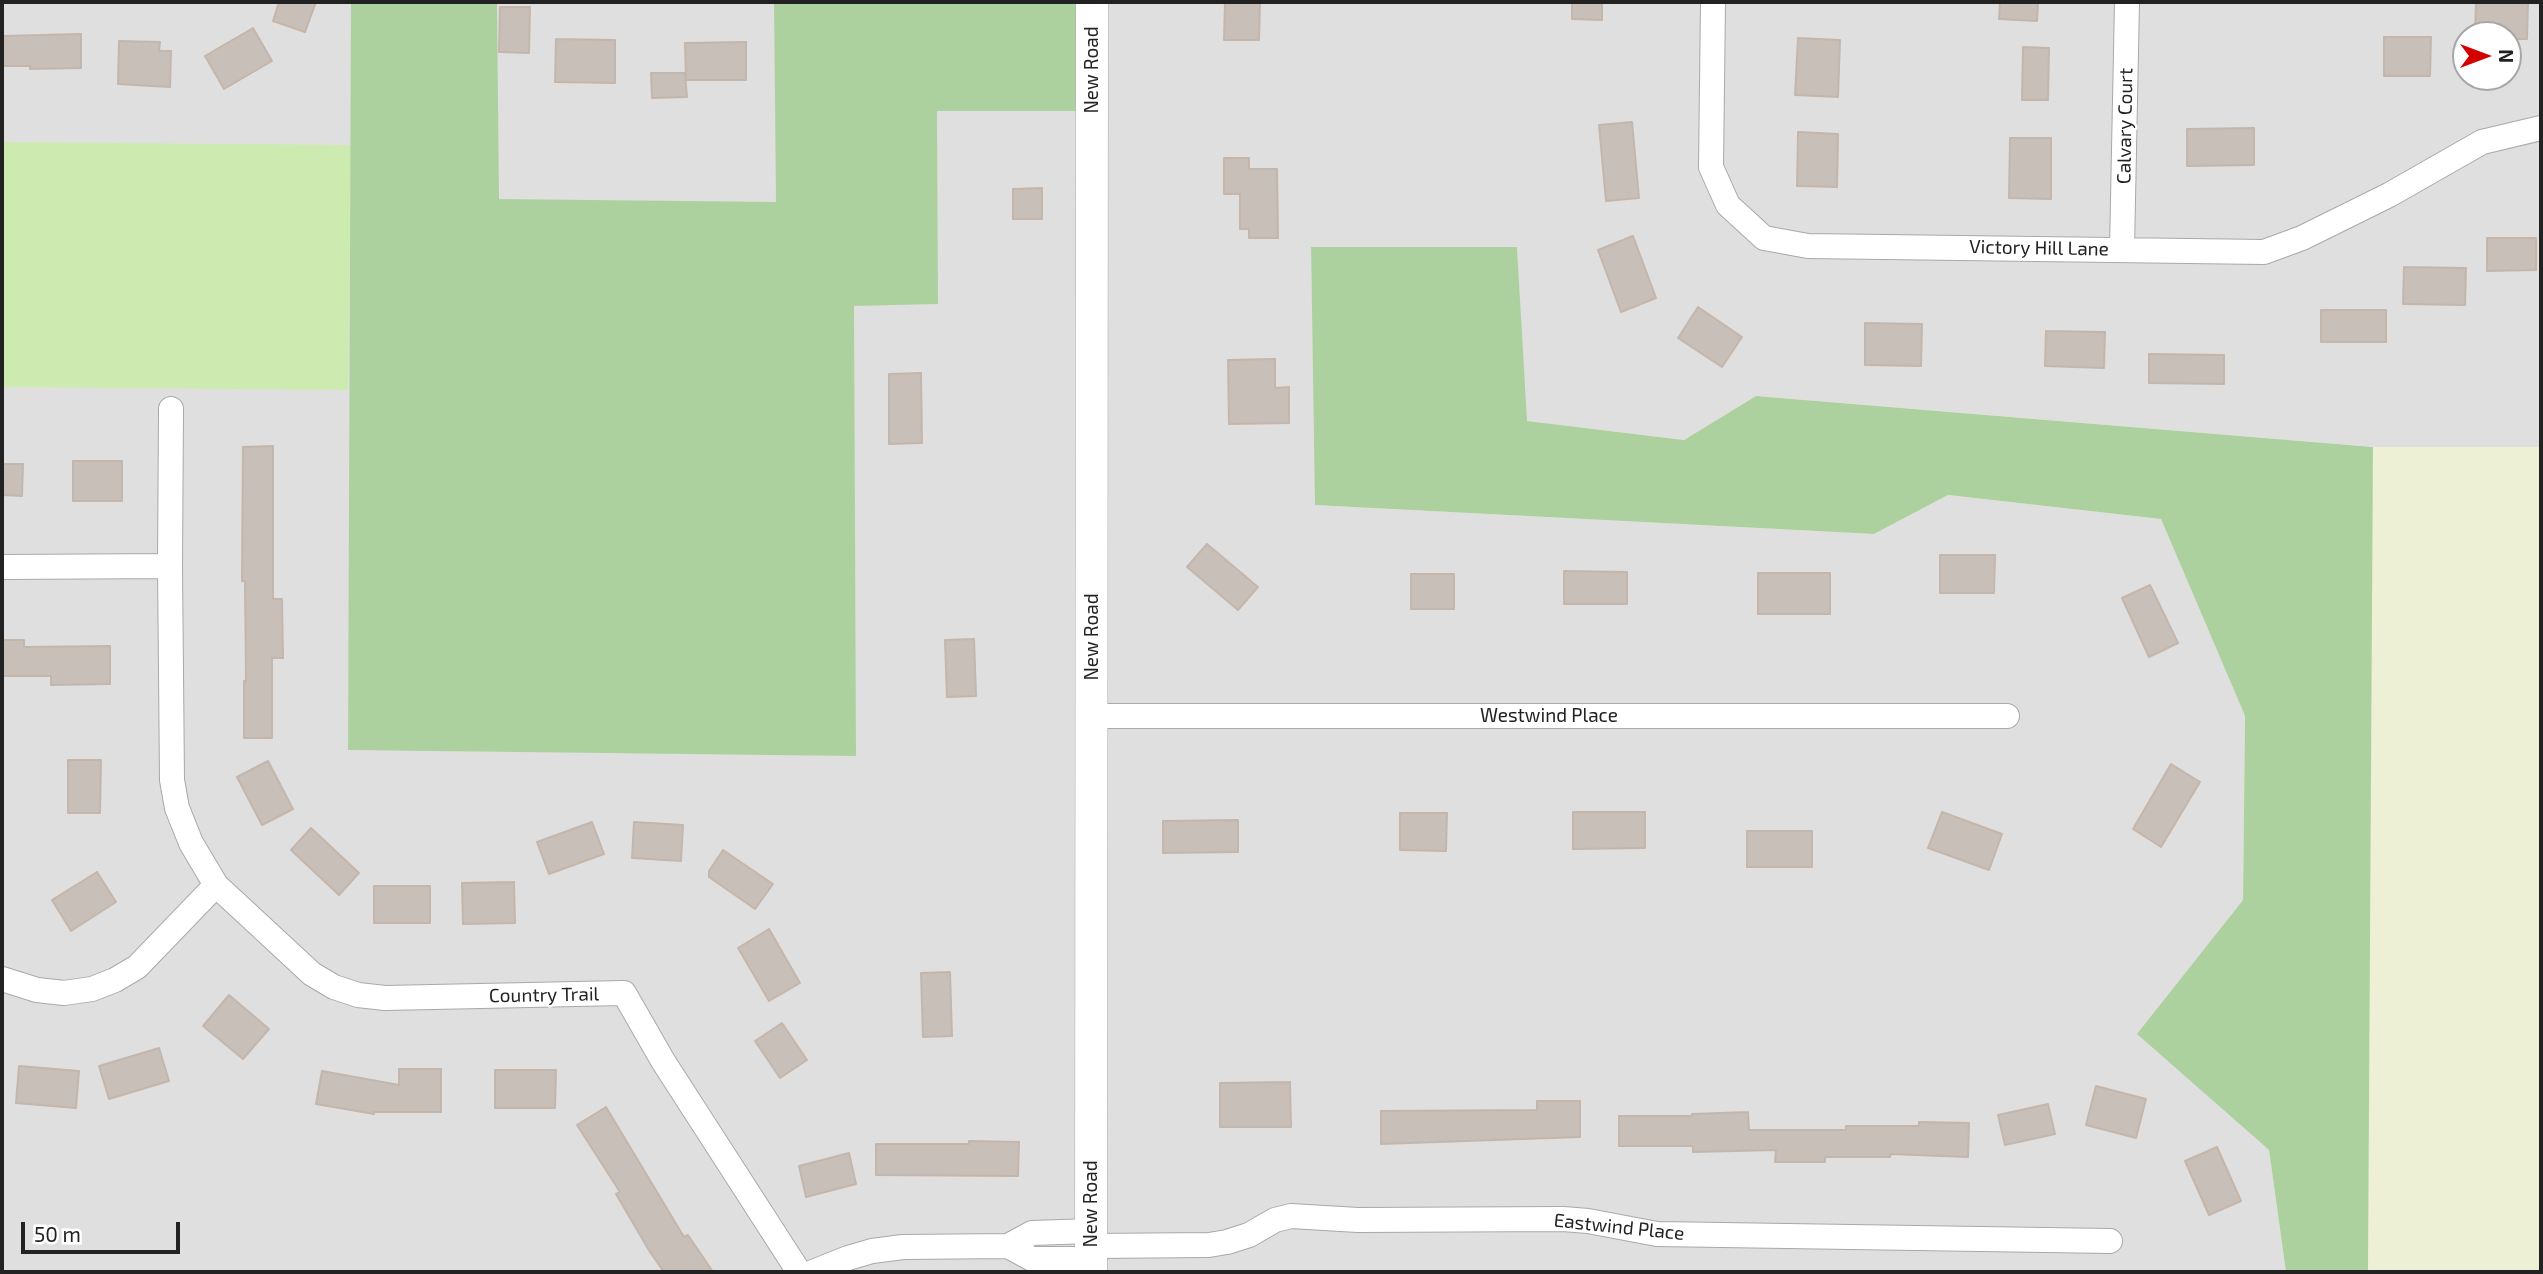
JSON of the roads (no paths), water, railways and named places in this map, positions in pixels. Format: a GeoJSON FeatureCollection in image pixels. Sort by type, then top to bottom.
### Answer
{"type":"FeatureCollection","features":[{"type":"Feature","properties":{"kind":"street","name":"New Road"},"geometry":{"type":"LineString","coordinates":[[1091,1252],[1092,2]]}},
{"type":"Feature","properties":{"kind":"street","name":"Victory Hill Lane"},"geometry":{"type":"LineString","coordinates":[[1713,2],[1711,167],[1728,205],[1764,238],[1808,246],[2264,252],[2302,237],[2389,195],[2482,142],[2541,128]]}},
{"type":"Feature","properties":{"kind":"street","name":"Calvary Court"},"geometry":{"type":"LineString","coordinates":[[2123,249],[2127,2]]}},
{"type":"Feature","properties":{"kind":"street","name":"Country Trail"},"geometry":{"type":"LineString","coordinates":[[171,409],[170,750],[177,808],[191,843],[216,885],[312,974],[334,987],[358,995],[385,998],[624,993],[663,1061],[799,1272]]}},
{"type":"Feature","properties":{"kind":"street"},"geometry":{"type":"LineString","coordinates":[[2,567],[170,566]]}},
{"type":"Feature","properties":{"kind":"street","name":"Westwind Place"},"geometry":{"type":"LineString","coordinates":[[1091,716],[2007,716]]}},
{"type":"Feature","properties":{"kind":"street"},"geometry":{"type":"LineString","coordinates":[[2,979],[37,990],[64,993],[92,989],[115,980],[137,967],[216,885]]}},
{"type":"Feature","properties":{"kind":"street","name":"Eastwind Place"},"geometry":{"type":"LineString","coordinates":[[813,1272],[848,1258],[903,1247],[1008,1247],[1032,1259],[1091,1252],[1209,1245],[1249,1235],[1275,1220],[1291,1216],[1358,1220],[1563,1219],[1657,1234],[2110,1241]]}}]}
